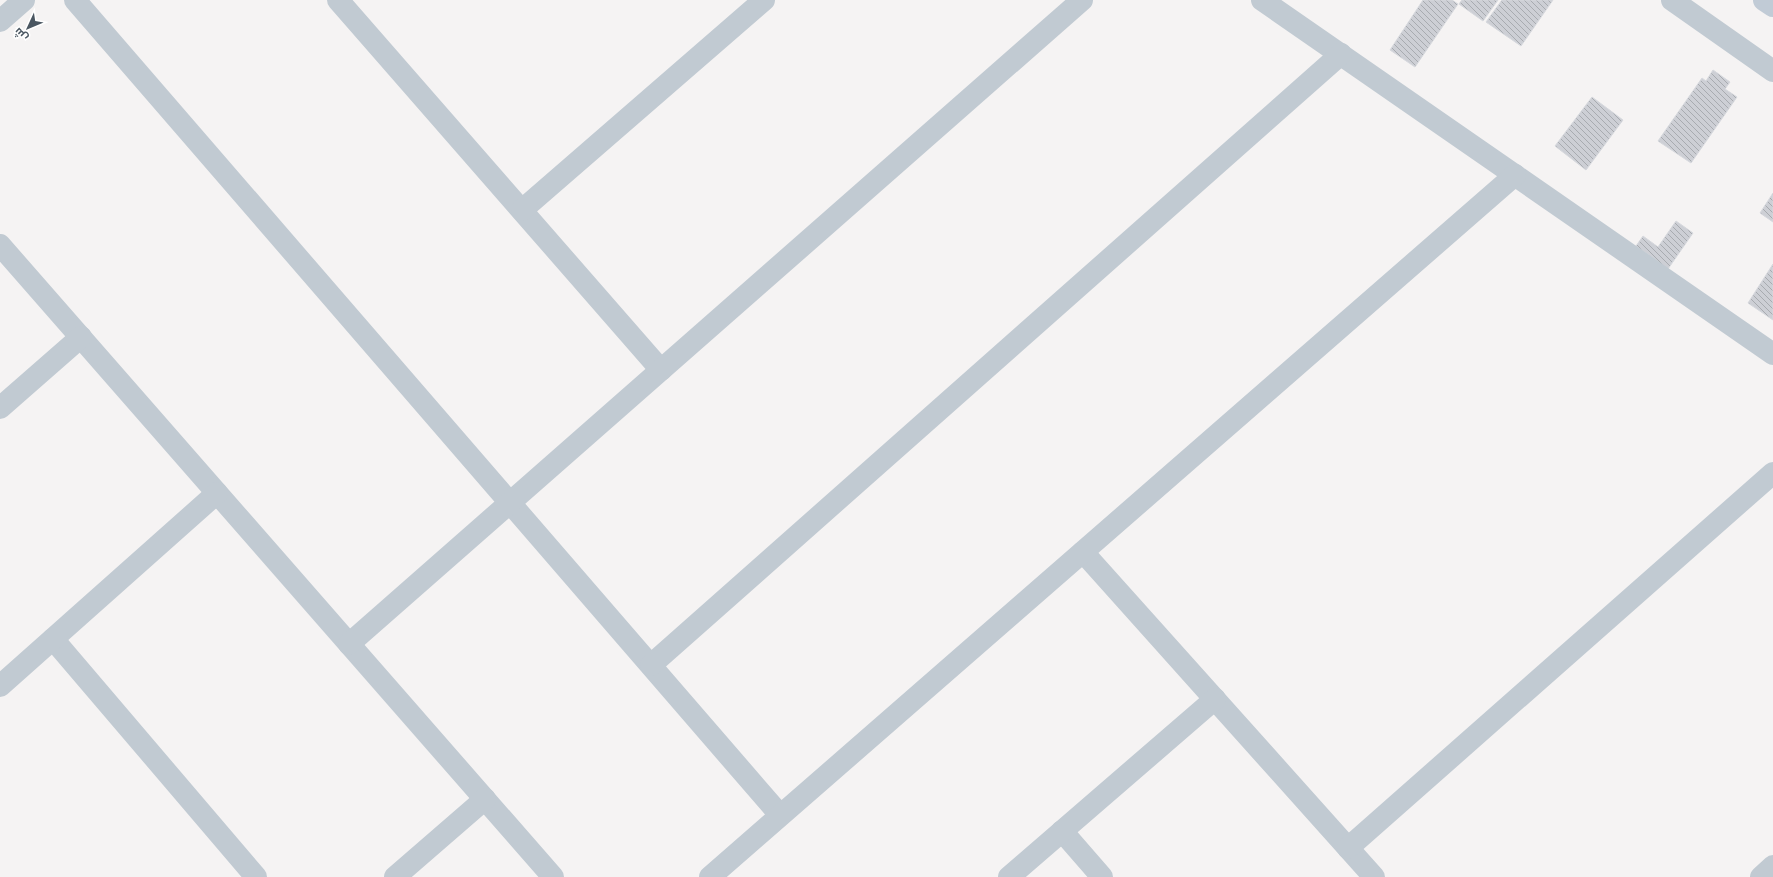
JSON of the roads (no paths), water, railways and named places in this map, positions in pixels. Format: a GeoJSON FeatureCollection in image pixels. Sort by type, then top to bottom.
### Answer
{"type":"FeatureCollection","features":[{"type":"Feature","properties":{"kind":"main road"},"geometry":{"type":"LineString","coordinates":[[1764,0],[1773,6]]}},
{"type":"Feature","properties":{"kind":"street"},"geometry":{"type":"LineString","coordinates":[[0,21],[24,0]]}},
{"type":"Feature","properties":{"kind":"street"},"geometry":{"type":"LineString","coordinates":[[75,0],[780,815]]}},
{"type":"Feature","properties":{"kind":"street"},"geometry":{"type":"LineString","coordinates":[[338,0],[661,370]]}},
{"type":"Feature","properties":{"kind":"street"},"geometry":{"type":"LineString","coordinates":[[522,210],[764,0]]}},
{"type":"Feature","properties":{"kind":"street"},"geometry":{"type":"LineString","coordinates":[[349,644],[1082,0]]}},
{"type":"Feature","properties":{"kind":"street"},"geometry":{"type":"LineString","coordinates":[[1262,0],[1773,354]]}},
{"type":"Feature","properties":{"kind":"street"},"geometry":{"type":"LineString","coordinates":[[1672,0],[1773,71]]}},
{"type":"Feature","properties":{"kind":"street"},"geometry":{"type":"LineString","coordinates":[[651,665],[1341,54]]}},
{"type":"Feature","properties":{"kind":"street"},"geometry":{"type":"LineString","coordinates":[[710,877],[1515,175]]}},
{"type":"Feature","properties":{"kind":"street"},"geometry":{"type":"LineString","coordinates":[[0,245],[553,877]]}},
{"type":"Feature","properties":{"kind":"street"},"geometry":{"type":"LineString","coordinates":[[0,408],[81,338]]}},
{"type":"Feature","properties":{"kind":"street"},"geometry":{"type":"LineString","coordinates":[[1348,848],[1773,473]]}},
{"type":"Feature","properties":{"kind":"street"},"geometry":{"type":"LineString","coordinates":[[0,686],[217,493]]}},
{"type":"Feature","properties":{"kind":"street"},"geometry":{"type":"LineString","coordinates":[[1083,552],[1374,877]]}},
{"type":"Feature","properties":{"kind":"street"},"geometry":{"type":"LineString","coordinates":[[53,639],[256,877]]}},
{"type":"Feature","properties":{"kind":"street"},"geometry":{"type":"LineString","coordinates":[[1009,877],[1215,699]]}},
{"type":"Feature","properties":{"kind":"street"},"geometry":{"type":"LineString","coordinates":[[395,877],[485,799]]}},
{"type":"Feature","properties":{"kind":"street"},"geometry":{"type":"LineString","coordinates":[[1062,831],[1102,877]]}},
{"type":"Feature","properties":{"kind":"street"},"geometry":{"type":"LineString","coordinates":[[1761,877],[1773,866]]}}]}
